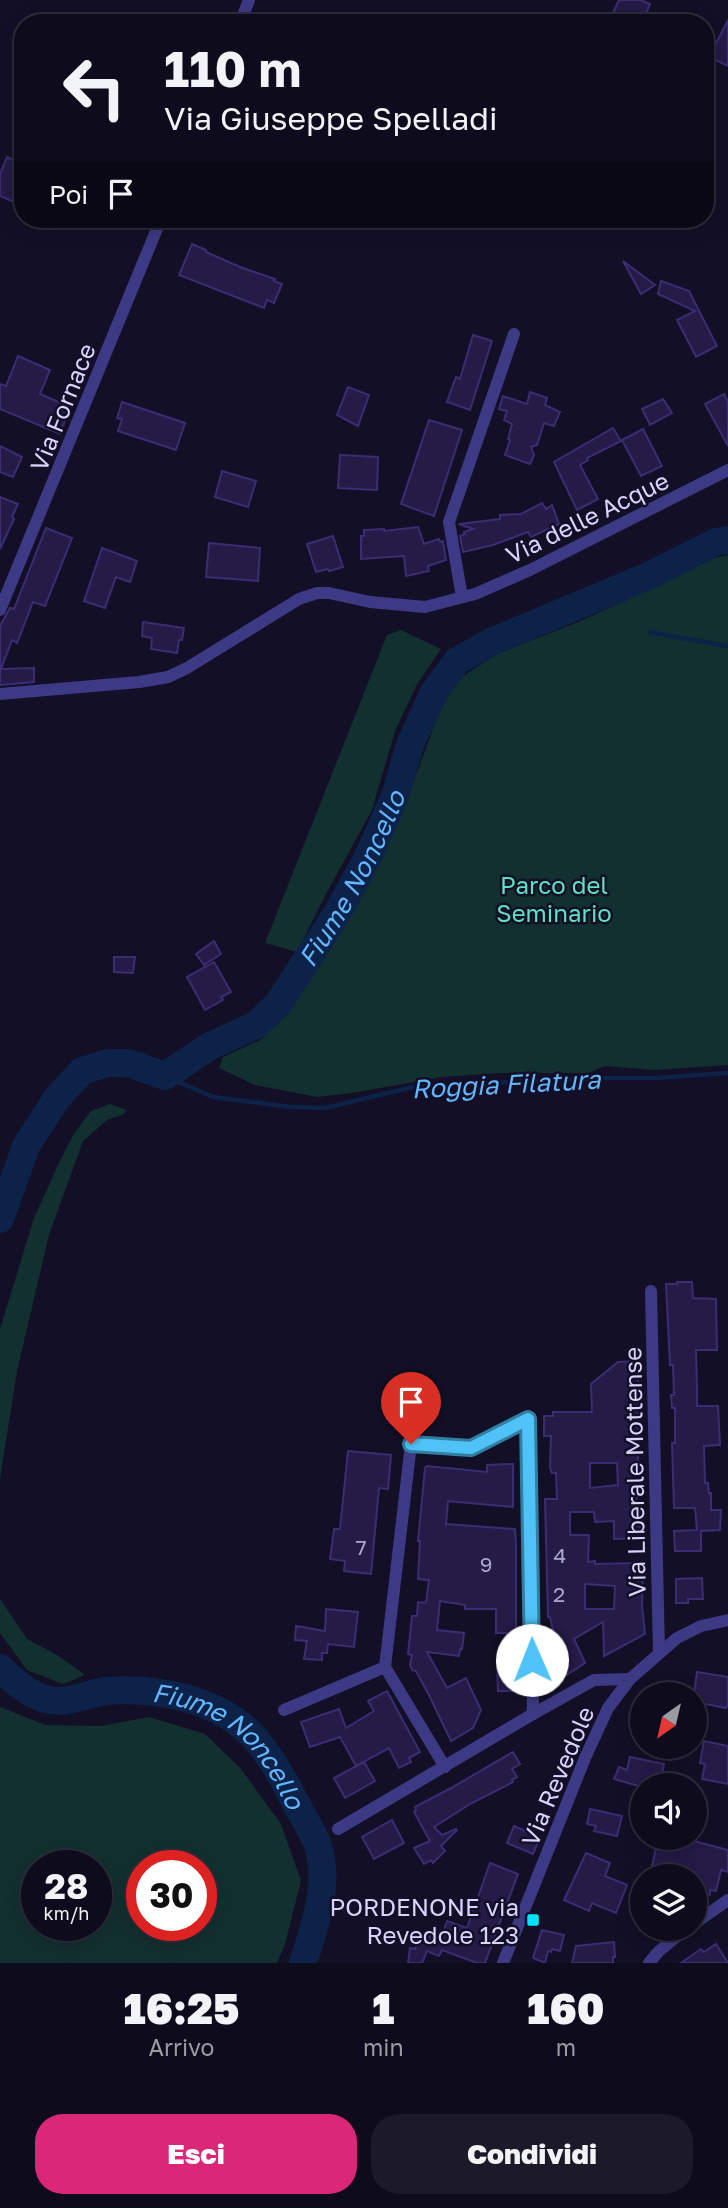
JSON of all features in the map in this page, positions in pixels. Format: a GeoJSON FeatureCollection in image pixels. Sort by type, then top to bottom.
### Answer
{"type":"FeatureCollection","features":[{"type":"Feature","properties":{"kind":"street","name":"Via Fornace"},"geometry":{"type":"LineString","coordinates":[[0,610],[157,228]]}},
{"type":"Feature","properties":{"kind":"street"},"geometry":{"type":"LineString","coordinates":[[462,597],[449,522],[514,334]]}},
{"type":"Feature","properties":{"kind":"street","name":"Via delle Acque"},"geometry":{"type":"LineString","coordinates":[[0,694],[168,677],[299,599],[317,593],[370,602],[425,607],[462,597],[530,570],[728,470]]}},
{"type":"Feature","properties":{"kind":"street","name":"Via Liberale Mottense"},"geometry":{"type":"LineString","coordinates":[[651,1291],[659,1653]]}},
{"type":"Feature","properties":{"kind":"street"},"geometry":{"type":"LineString","coordinates":[[445,1767],[386,1667],[411,1444],[471,1448],[528,1419],[533,1714]]}},
{"type":"Feature","properties":{"kind":"street","name":"Via Revedole"},"geometry":{"type":"LineString","coordinates":[[503,1963],[608,1708],[630,1679],[677,1638],[701,1626],[728,1620]]}},
{"type":"Feature","properties":{"kind":"street"},"geometry":{"type":"LineString","coordinates":[[284,1710],[386,1667]]}},
{"type":"Feature","properties":{"kind":"street"},"geometry":{"type":"LineString","coordinates":[[338,1829],[594,1680],[630,1679]]}},
{"type":"Feature","properties":{"kind":"street"},"geometry":{"type":"LineString","coordinates":[[707,1915],[728,1900]]}},
{"type":"Feature","properties":{"kind":"street"},"geometry":{"type":"LineString","coordinates":[[649,1963],[671,1941]]}},
{"type":"Feature","properties":{"kind":"green space","name":"Parco del Seminario"},"geometry":{"type":"Polygon","coordinates":[[[728,555],[728,1065],[654,1070],[605,1066],[588,1073],[502,1073],[442,1077],[317,1097],[255,1085],[219,1068],[223,1057],[262,1039],[321,961],[396,822],[442,704],[460,678],[497,654],[583,620],[715,558],[728,555]]]}},
{"type":"Feature","properties":{"kind":"green space"},"geometry":{"type":"Polygon","coordinates":[[[401,630],[441,649],[416,686],[395,731],[372,810],[297,952],[265,943],[387,635],[401,630]]]}},
{"type":"Feature","properties":{"kind":"green space"},"geometry":{"type":"Polygon","coordinates":[[[110,1104],[126,1110],[124,1114],[107,1120],[83,1141],[49,1235],[17,1371],[0,1479],[0,1329],[34,1218],[61,1159],[75,1132],[91,1111],[110,1104]]]}},
{"type":"Feature","properties":{"kind":"green space"},"geometry":{"type":"Polygon","coordinates":[[[0,1599],[27,1639],[57,1655],[85,1675],[63,1684],[27,1670],[0,1633],[0,1599]]]}},
{"type":"Feature","properties":{"kind":"green space"},"geometry":{"type":"Polygon","coordinates":[[[0,1707],[45,1725],[101,1726],[149,1717],[205,1734],[241,1769],[281,1824],[301,1881],[285,1944],[277,1963],[0,1963],[0,1707]]]}},
{"type":"Feature","properties":{"kind":"building"},"geometry":{"type":"Polygon","coordinates":[[[619,0],[641,0],[650,4],[646,14],[612,14],[619,0]]]}},
{"type":"Feature","properties":{"kind":"building"},"geometry":{"type":"Polygon","coordinates":[[[728,20],[728,66],[714,59],[714,47],[728,20]]]}},
{"type":"Feature","properties":{"kind":"building"},"geometry":{"type":"Polygon","coordinates":[[[7,157],[14,160],[14,202],[0,196],[0,174],[7,157]]]}},
{"type":"Feature","properties":{"kind":"building"},"geometry":{"type":"Polygon","coordinates":[[[192,244],[282,284],[274,303],[267,300],[264,308],[179,275],[192,244]]]}},
{"type":"Feature","properties":{"kind":"building"},"geometry":{"type":"Polygon","coordinates":[[[623,261],[655,285],[641,294],[623,261]]]}},
{"type":"Feature","properties":{"kind":"building"},"geometry":{"type":"Polygon","coordinates":[[[661,281],[689,291],[717,346],[696,357],[677,320],[695,311],[658,294],[661,281]]]}},
{"type":"Feature","properties":{"kind":"building"},"geometry":{"type":"Polygon","coordinates":[[[473,335],[492,341],[470,410],[447,402],[456,377],[460,379],[473,335]]]}},
{"type":"Feature","properties":{"kind":"building"},"geometry":{"type":"Polygon","coordinates":[[[18,356],[50,370],[40,394],[70,407],[60,434],[0,409],[0,384],[6,386],[18,356]]]}},
{"type":"Feature","properties":{"kind":"building"},"geometry":{"type":"Polygon","coordinates":[[[348,387],[369,395],[358,426],[337,415],[348,387]]]}},
{"type":"Feature","properties":{"kind":"building"},"geometry":{"type":"Polygon","coordinates":[[[530,392],[547,398],[545,405],[560,412],[554,426],[544,423],[537,445],[531,447],[534,455],[530,464],[505,455],[512,424],[504,420],[507,411],[499,409],[503,396],[527,404],[530,392]]]}},
{"type":"Feature","properties":{"kind":"building"},"geometry":{"type":"Polygon","coordinates":[[[724,394],[728,402],[728,446],[705,404],[724,394]]]}},
{"type":"Feature","properties":{"kind":"building"},"geometry":{"type":"Polygon","coordinates":[[[663,399],[672,413],[650,425],[642,409],[663,399]]]}},
{"type":"Feature","properties":{"kind":"building"},"geometry":{"type":"Polygon","coordinates":[[[122,402],[185,423],[176,450],[118,431],[122,419],[117,418],[122,402]]]}},
{"type":"Feature","properties":{"kind":"building"},"geometry":{"type":"Polygon","coordinates":[[[429,420],[462,430],[434,516],[401,504],[429,420]]]}},
{"type":"Feature","properties":{"kind":"building"},"geometry":{"type":"Polygon","coordinates":[[[613,428],[621,441],[587,458],[588,460],[580,465],[598,499],[577,510],[554,462],[613,428]]]}},
{"type":"Feature","properties":{"kind":"building"},"geometry":{"type":"Polygon","coordinates":[[[643,429],[662,466],[641,476],[622,440],[643,429]]]}},
{"type":"Feature","properties":{"kind":"building"},"geometry":{"type":"Polygon","coordinates":[[[0,446],[22,457],[13,477],[0,472],[0,446]]]}},
{"type":"Feature","properties":{"kind":"building"},"geometry":{"type":"Polygon","coordinates":[[[340,455],[378,457],[377,490],[338,488],[340,455]]]}},
{"type":"Feature","properties":{"kind":"building"},"geometry":{"type":"Polygon","coordinates":[[[222,471],[256,481],[248,507],[215,497],[222,471]]]}},
{"type":"Feature","properties":{"kind":"building"},"geometry":{"type":"Polygon","coordinates":[[[0,497],[18,504],[0,549],[0,497]]]}},
{"type":"Feature","properties":{"kind":"building"},"geometry":{"type":"Polygon","coordinates":[[[542,503],[546,509],[552,505],[559,524],[531,537],[528,532],[493,545],[463,552],[460,536],[473,529],[459,524],[500,519],[500,515],[521,514],[542,503]]]}},
{"type":"Feature","properties":{"kind":"building"},"geometry":{"type":"Polygon","coordinates":[[[418,527],[424,544],[439,539],[440,542],[443,541],[446,560],[428,566],[429,571],[406,576],[404,556],[361,559],[361,536],[364,536],[364,530],[384,531],[418,527]]]}},
{"type":"Feature","properties":{"kind":"building"},"geometry":{"type":"Polygon","coordinates":[[[46,528],[72,538],[45,606],[33,602],[17,643],[12,640],[1,669],[34,668],[34,682],[0,685],[0,626],[10,608],[14,609],[46,528]]]}},
{"type":"Feature","properties":{"kind":"building"},"geometry":{"type":"Polygon","coordinates":[[[333,536],[343,567],[316,572],[307,544],[333,536]]]}},
{"type":"Feature","properties":{"kind":"building"},"geometry":{"type":"Polygon","coordinates":[[[209,543],[260,548],[258,581],[206,577],[209,543]]]}},
{"type":"Feature","properties":{"kind":"building"},"geometry":{"type":"Polygon","coordinates":[[[102,548],[137,561],[130,582],[116,577],[105,608],[84,601],[102,548]]]}},
{"type":"Feature","properties":{"kind":"building"},"geometry":{"type":"Polygon","coordinates":[[[143,622],[184,628],[177,653],[151,649],[152,638],[142,636],[143,622]]]}},
{"type":"Feature","properties":{"kind":"building"},"geometry":{"type":"Polygon","coordinates":[[[214,941],[221,954],[204,965],[196,954],[214,941]]]}},
{"type":"Feature","properties":{"kind":"building"},"geometry":{"type":"Polygon","coordinates":[[[114,957],[135,957],[133,973],[114,972],[114,957]]]}},
{"type":"Feature","properties":{"kind":"building"},"geometry":{"type":"Polygon","coordinates":[[[214,962],[231,992],[205,1010],[187,977],[214,962]]]}},
{"type":"Feature","properties":{"kind":"building"},"geometry":{"type":"Polygon","coordinates":[[[692,1282],[693,1298],[716,1299],[717,1350],[696,1350],[697,1406],[718,1406],[720,1445],[704,1446],[705,1483],[708,1483],[711,1493],[711,1510],[721,1510],[720,1530],[701,1531],[701,1551],[675,1551],[674,1531],[697,1530],[695,1508],[674,1508],[672,1443],[675,1443],[675,1408],[672,1408],[671,1395],[674,1395],[673,1365],[670,1365],[666,1284],[692,1282]]]}},
{"type":"Feature","properties":{"kind":"building"},"geometry":{"type":"Polygon","coordinates":[[[638,1361],[638,1472],[641,1490],[637,1490],[636,1519],[640,1519],[640,1538],[614,1539],[614,1521],[595,1522],[594,1512],[570,1512],[570,1535],[589,1535],[588,1562],[643,1563],[642,1606],[645,1634],[604,1656],[603,1622],[574,1639],[585,1663],[559,1680],[550,1664],[559,1659],[549,1643],[555,1640],[548,1617],[545,1499],[557,1499],[556,1473],[552,1473],[550,1468],[551,1436],[544,1436],[544,1416],[553,1416],[553,1412],[592,1412],[591,1384],[618,1362],[638,1361]],[[590,1463],[590,1488],[618,1485],[617,1463],[590,1463]],[[585,1584],[585,1609],[614,1609],[615,1586],[585,1584]]]}},
{"type":"Feature","properties":{"kind":"building"},"geometry":{"type":"Polygon","coordinates":[[[348,1451],[391,1455],[388,1489],[379,1488],[371,1574],[344,1571],[345,1561],[330,1559],[334,1529],[340,1529],[348,1451]]]}},
{"type":"Feature","properties":{"kind":"building"},"geometry":{"type":"Polygon","coordinates":[[[513,1464],[513,1507],[448,1501],[446,1524],[515,1529],[516,1545],[516,1633],[496,1633],[496,1609],[465,1609],[465,1605],[440,1601],[437,1630],[464,1633],[462,1649],[459,1656],[427,1652],[447,1688],[466,1678],[481,1710],[473,1728],[451,1741],[416,1671],[412,1670],[412,1655],[408,1654],[412,1616],[417,1616],[418,1602],[426,1603],[429,1580],[418,1579],[418,1541],[425,1468],[427,1466],[487,1472],[487,1465],[513,1464]]]}},
{"type":"Feature","properties":{"kind":"building"},"geometry":{"type":"Polygon","coordinates":[[[702,1578],[703,1599],[688,1599],[688,1603],[676,1603],[676,1579],[702,1578]]]}},
{"type":"Feature","properties":{"kind":"building"},"geometry":{"type":"Polygon","coordinates":[[[326,1609],[358,1612],[354,1647],[328,1644],[327,1653],[322,1653],[322,1660],[304,1659],[307,1641],[295,1640],[296,1626],[325,1631],[326,1609]]]}},
{"type":"Feature","properties":{"kind":"building"},"geometry":{"type":"Polygon","coordinates":[[[497,1662],[517,1662],[518,1691],[498,1691],[497,1662]]]}},
{"type":"Feature","properties":{"kind":"building"},"geometry":{"type":"Polygon","coordinates":[[[697,1672],[728,1677],[726,1708],[707,1704],[707,1682],[696,1682],[697,1672]]]}},
{"type":"Feature","properties":{"kind":"building"},"geometry":{"type":"Polygon","coordinates":[[[387,1691],[420,1752],[409,1758],[411,1762],[399,1768],[389,1748],[356,1766],[340,1737],[310,1747],[301,1722],[339,1709],[346,1728],[374,1711],[368,1701],[387,1691]]]}},
{"type":"Feature","properties":{"kind":"building"},"geometry":{"type":"Polygon","coordinates":[[[707,1742],[728,1746],[728,1784],[707,1780],[707,1773],[703,1773],[705,1764],[700,1763],[701,1759],[707,1759],[707,1742]]]}},
{"type":"Feature","properties":{"kind":"building"},"geometry":{"type":"Polygon","coordinates":[[[513,1752],[520,1764],[512,1769],[517,1777],[513,1782],[470,1804],[434,1827],[442,1835],[457,1830],[441,1846],[445,1851],[433,1863],[431,1860],[424,1864],[414,1848],[430,1841],[414,1812],[415,1807],[513,1752]]]}},
{"type":"Feature","properties":{"kind":"building"},"geometry":{"type":"Polygon","coordinates":[[[630,1757],[664,1764],[662,1773],[630,1773],[630,1784],[614,1779],[619,1767],[627,1770],[630,1757]]]}},
{"type":"Feature","properties":{"kind":"building"},"geometry":{"type":"Polygon","coordinates":[[[364,1762],[375,1781],[345,1798],[334,1778],[364,1762]]]}},
{"type":"Feature","properties":{"kind":"building"},"geometry":{"type":"Polygon","coordinates":[[[590,1809],[622,1816],[617,1836],[594,1831],[596,1826],[587,1824],[590,1809]]]}},
{"type":"Feature","properties":{"kind":"building"},"geometry":{"type":"Polygon","coordinates":[[[392,1820],[404,1843],[374,1859],[362,1837],[392,1820]]]}},
{"type":"Feature","properties":{"kind":"building"},"geometry":{"type":"Polygon","coordinates":[[[514,1826],[532,1834],[530,1838],[539,1840],[533,1854],[507,1843],[514,1826]]]}},
{"type":"Feature","properties":{"kind":"building"},"geometry":{"type":"Polygon","coordinates":[[[707,1844],[728,1850],[728,1872],[721,1870],[716,1891],[710,1890],[710,1895],[707,1894],[707,1864],[653,1864],[655,1850],[707,1850],[707,1844]]]}},
{"type":"Feature","properties":{"kind":"building"},"geometry":{"type":"Polygon","coordinates":[[[586,1853],[610,1863],[605,1876],[627,1885],[616,1913],[592,1903],[589,1911],[564,1900],[586,1853]]]}},
{"type":"Feature","properties":{"kind":"building"},"geometry":{"type":"Polygon","coordinates":[[[490,1863],[518,1874],[485,1963],[477,1963],[442,1950],[439,1956],[427,1951],[422,1963],[408,1963],[410,1948],[415,1949],[420,1936],[440,1942],[447,1921],[467,1928],[490,1863]]]}},
{"type":"Feature","properties":{"kind":"building"},"geometry":{"type":"Polygon","coordinates":[[[542,1930],[564,1935],[560,1951],[548,1951],[545,1963],[533,1958],[542,1930]]]}},
{"type":"Feature","properties":{"kind":"building"},"geometry":{"type":"Polygon","coordinates":[[[614,1942],[613,1963],[572,1963],[576,1946],[614,1942]]]}},
{"type":"Feature","properties":{"kind":"building"},"geometry":{"type":"Polygon","coordinates":[[[716,1944],[728,1963],[681,1963],[701,1949],[704,1952],[716,1944]]]}},
{"type":"Feature","properties":{"kind":"waterway","name":"Fiume Noncello"},"geometry":{"type":"LineString","coordinates":[[0,1219],[26,1146],[57,1098],[82,1071],[107,1063],[128,1063],[165,1076],[210,1046],[256,1025],[278,1004],[336,915],[368,857],[395,796],[410,745],[434,692],[457,661],[491,642],[646,577],[716,542],[728,540]]}},
{"type":"Feature","properties":{"kind":"waterway"},"geometry":{"type":"LineString","coordinates":[[649,632],[728,646]]}},
{"type":"Feature","properties":{"kind":"waterway","name":"Roggia Filatura"},"geometry":{"type":"LineString","coordinates":[[165,1076],[213,1097],[291,1107],[325,1108],[417,1086],[728,1073]]}},
{"type":"Feature","properties":{"kind":"waterway","name":"Fiume Noncello"},"geometry":{"type":"LineString","coordinates":[[0,1668],[26,1690],[42,1698],[71,1700],[106,1691],[125,1690],[164,1693],[220,1712],[251,1734],[269,1756],[283,1780],[317,1843],[321,1858],[320,1904],[303,1963]]}},
{"type":"Feature","properties":{"kind":"place","name":"PORDENONE via Revedole 123"},"geometry":{"type":"Point","coordinates":[533,1920]}},
{"type":"Feature","properties":{"kind":"route"},"geometry":{"type":"LineString","coordinates":[[411,1444],[471,1448],[528,1419],[532,1660]]}}]}
